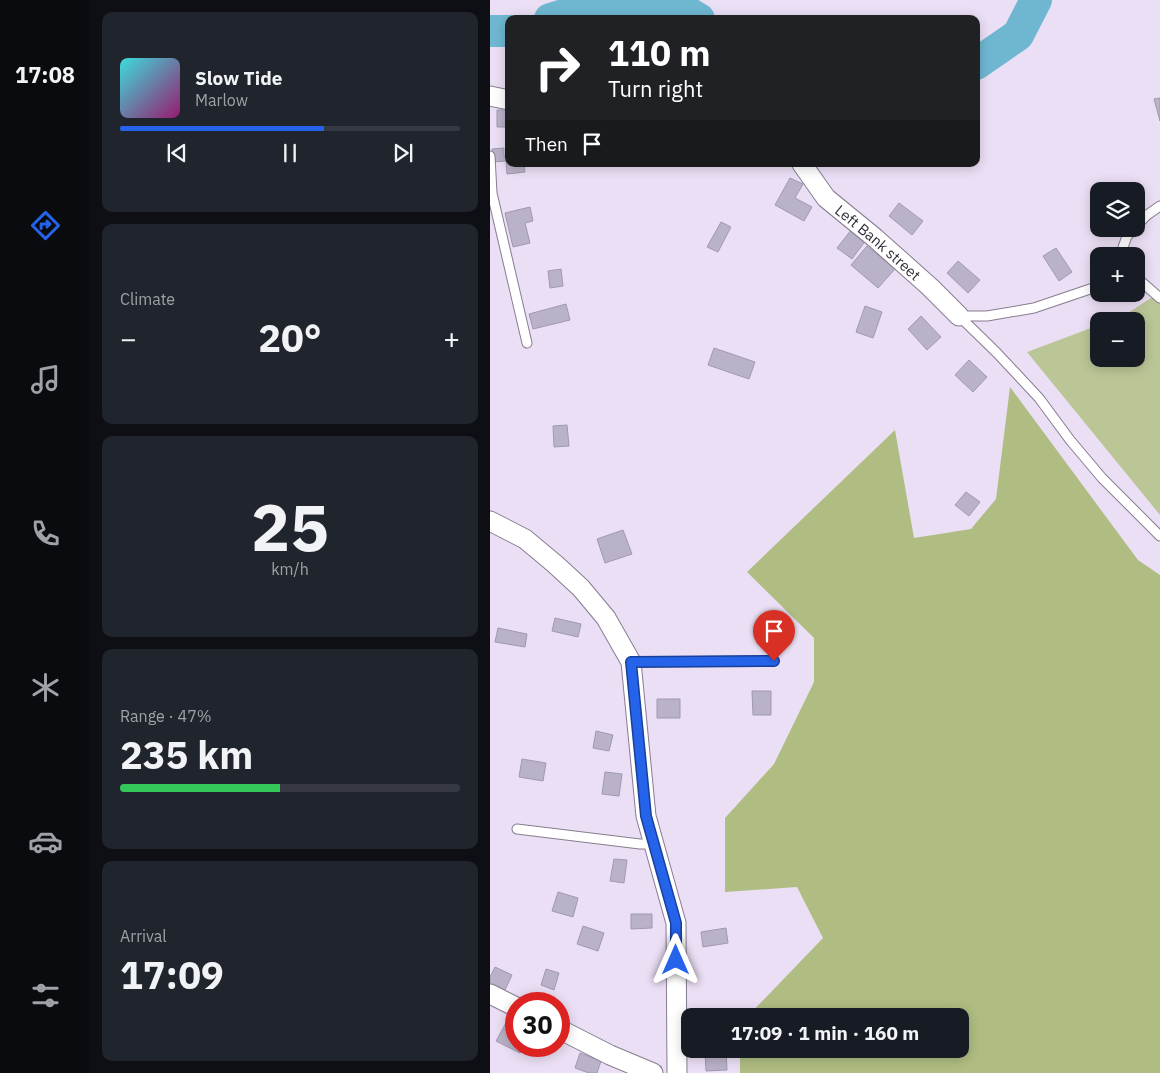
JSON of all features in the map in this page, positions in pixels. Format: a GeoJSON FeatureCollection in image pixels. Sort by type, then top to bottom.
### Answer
{"type":"FeatureCollection","features":[{"type":"Feature","properties":{"kind":"street"},"geometry":{"type":"LineString","coordinates":[[490,96],[505,99]]}},
{"type":"Feature","properties":{"kind":"street","name":"Left Bank street"},"geometry":{"type":"LineString","coordinates":[[804,167],[826,198],[875,238],[959,316]]}},
{"type":"Feature","properties":{"kind":"street"},"geometry":{"type":"LineString","coordinates":[[490,521],[525,539],[581,588],[606,618],[631,662],[646,816],[676,923],[676,1073]]}},
{"type":"Feature","properties":{"kind":"street"},"geometry":{"type":"LineString","coordinates":[[490,994],[505,1002]]}},
{"type":"Feature","properties":{"kind":"street"},"geometry":{"type":"LineString","coordinates":[[570,1035],[610,1055],[652,1073]]}},
{"type":"Feature","properties":{"kind":"lane"},"geometry":{"type":"LineString","coordinates":[[490,156],[492,193],[527,343]]}},
{"type":"Feature","properties":{"kind":"lane"},"geometry":{"type":"LineString","coordinates":[[1145,217],[1160,206]]}},
{"type":"Feature","properties":{"kind":"lane"},"geometry":{"type":"LineString","coordinates":[[1145,285],[1160,298]]}},
{"type":"Feature","properties":{"kind":"lane"},"geometry":{"type":"LineString","coordinates":[[959,316],[987,316],[1034,308],[1090,289]]}},
{"type":"Feature","properties":{"kind":"lane"},"geometry":{"type":"LineString","coordinates":[[959,316],[1039,398],[1070,440],[1096,470],[1160,536]]}},
{"type":"Feature","properties":{"kind":"lane"},"geometry":{"type":"LineString","coordinates":[[631,662],[774,661]]}},
{"type":"Feature","properties":{"kind":"lane"},"geometry":{"type":"LineString","coordinates":[[517,829],[640,844],[654,844]]}},
{"type":"Feature","properties":{"kind":"green space"},"geometry":{"type":"Polygon","coordinates":[[[1160,292],[1160,515],[1027,352],[1090,328],[1090,367],[1145,367],[1145,312],[1130,312],[1160,292]]]}},
{"type":"Feature","properties":{"kind":"green space"},"geometry":{"type":"Polygon","coordinates":[[[1010,387],[1138,560],[1160,575],[1160,1073],[740,1073],[740,1058],[969,1058],[969,1008],[756,1008],[823,938],[797,887],[725,892],[725,818],[774,764],[814,682],[814,638],[747,572],[895,430],[914,538],[971,529],[996,499],[1010,387]]]}},
{"type":"Feature","properties":{"kind":"building"},"geometry":{"type":"Polygon","coordinates":[[[1160,98],[1160,121],[1154,99],[1160,98]]]}},
{"type":"Feature","properties":{"kind":"building"},"geometry":{"type":"Polygon","coordinates":[[[497,110],[505,110],[505,127],[497,127],[497,110]]]}},
{"type":"Feature","properties":{"kind":"building"},"geometry":{"type":"Polygon","coordinates":[[[504,148],[505,161],[493,162],[492,149],[504,148]]]}},
{"type":"Feature","properties":{"kind":"building"},"geometry":{"type":"Polygon","coordinates":[[[506,167],[524,167],[525,172],[507,174],[506,167]]]}},
{"type":"Feature","properties":{"kind":"building"},"geometry":{"type":"Polygon","coordinates":[[[790,178],[803,184],[795,198],[812,207],[804,221],[775,205],[790,178]]]}},
{"type":"Feature","properties":{"kind":"building"},"geometry":{"type":"Polygon","coordinates":[[[899,203],[923,221],[912,235],[889,216],[899,203]]]}},
{"type":"Feature","properties":{"kind":"building"},"geometry":{"type":"Polygon","coordinates":[[[530,207],[533,221],[525,223],[530,243],[513,247],[505,213],[530,207]]]}},
{"type":"Feature","properties":{"kind":"building"},"geometry":{"type":"Polygon","coordinates":[[[721,222],[731,227],[718,252],[707,247],[721,222]]]}},
{"type":"Feature","properties":{"kind":"building"},"geometry":{"type":"Polygon","coordinates":[[[852,229],[866,240],[852,259],[837,248],[852,229]]]}},
{"type":"Feature","properties":{"kind":"building"},"geometry":{"type":"Polygon","coordinates":[[[867,246],[895,269],[878,288],[851,265],[867,246]]]}},
{"type":"Feature","properties":{"kind":"building"},"geometry":{"type":"Polygon","coordinates":[[[1056,248],[1072,272],[1059,281],[1043,256],[1056,248]]]}},
{"type":"Feature","properties":{"kind":"building"},"geometry":{"type":"Polygon","coordinates":[[[958,261],[980,280],[968,293],[947,273],[958,261]]]}},
{"type":"Feature","properties":{"kind":"building"},"geometry":{"type":"Polygon","coordinates":[[[561,269],[563,286],[550,288],[548,271],[561,269]]]}},
{"type":"Feature","properties":{"kind":"building"},"geometry":{"type":"Polygon","coordinates":[[[566,304],[570,320],[533,329],[529,314],[566,304]]]}},
{"type":"Feature","properties":{"kind":"building"},"geometry":{"type":"Polygon","coordinates":[[[865,306],[882,312],[873,338],[856,332],[865,306]]]}},
{"type":"Feature","properties":{"kind":"building"},"geometry":{"type":"Polygon","coordinates":[[[921,316],[941,337],[927,350],[908,329],[921,316]]]}},
{"type":"Feature","properties":{"kind":"building"},"geometry":{"type":"Polygon","coordinates":[[[714,348],[755,362],[749,379],[708,365],[714,348]]]}},
{"type":"Feature","properties":{"kind":"building"},"geometry":{"type":"Polygon","coordinates":[[[969,360],[987,377],[973,392],[955,375],[969,360]]]}},
{"type":"Feature","properties":{"kind":"building"},"geometry":{"type":"Polygon","coordinates":[[[567,425],[569,446],[554,447],[553,426],[567,425]]]}},
{"type":"Feature","properties":{"kind":"building"},"geometry":{"type":"Polygon","coordinates":[[[966,492],[980,502],[969,516],[955,505],[966,492]]]}},
{"type":"Feature","properties":{"kind":"building"},"geometry":{"type":"Polygon","coordinates":[[[623,530],[632,554],[605,563],[597,539],[623,530]]]}},
{"type":"Feature","properties":{"kind":"building"},"geometry":{"type":"Polygon","coordinates":[[[555,618],[581,624],[578,637],[552,631],[555,618]]]}},
{"type":"Feature","properties":{"kind":"building"},"geometry":{"type":"Polygon","coordinates":[[[498,628],[527,634],[525,647],[495,642],[498,628]]]}},
{"type":"Feature","properties":{"kind":"building"},"geometry":{"type":"Polygon","coordinates":[[[752,691],[771,691],[771,715],[753,715],[752,691]]]}},
{"type":"Feature","properties":{"kind":"building"},"geometry":{"type":"Polygon","coordinates":[[[657,699],[680,699],[680,718],[657,718],[657,699]]]}},
{"type":"Feature","properties":{"kind":"building"},"geometry":{"type":"Polygon","coordinates":[[[596,731],[613,735],[609,751],[593,748],[596,731]]]}},
{"type":"Feature","properties":{"kind":"building"},"geometry":{"type":"Polygon","coordinates":[[[522,759],[546,763],[543,781],[519,777],[522,759]]]}},
{"type":"Feature","properties":{"kind":"building"},"geometry":{"type":"Polygon","coordinates":[[[605,772],[622,774],[619,796],[602,794],[605,772]]]}},
{"type":"Feature","properties":{"kind":"building"},"geometry":{"type":"Polygon","coordinates":[[[614,859],[627,860],[624,883],[610,881],[614,859]]]}},
{"type":"Feature","properties":{"kind":"building"},"geometry":{"type":"Polygon","coordinates":[[[558,892],[578,898],[573,917],[552,911],[558,892]]]}},
{"type":"Feature","properties":{"kind":"building"},"geometry":{"type":"Polygon","coordinates":[[[631,914],[652,914],[652,928],[631,929],[631,914]]]}},
{"type":"Feature","properties":{"kind":"building"},"geometry":{"type":"Polygon","coordinates":[[[583,926],[604,933],[598,951],[577,944],[583,926]]]}},
{"type":"Feature","properties":{"kind":"building"},"geometry":{"type":"Polygon","coordinates":[[[726,928],[728,943],[703,947],[701,932],[726,928]]]}},
{"type":"Feature","properties":{"kind":"building"},"geometry":{"type":"Polygon","coordinates":[[[495,967],[512,975],[504,992],[490,985],[490,977],[495,967]]]}},
{"type":"Feature","properties":{"kind":"building"},"geometry":{"type":"Polygon","coordinates":[[[546,969],[559,973],[554,990],[541,985],[546,969]]]}},
{"type":"Feature","properties":{"kind":"building"},"geometry":{"type":"Polygon","coordinates":[[[505,1025],[505,1046],[496,1041],[505,1025]]]}},
{"type":"Feature","properties":{"kind":"building"},"geometry":{"type":"Polygon","coordinates":[[[580,1053],[601,1061],[597,1073],[589,1073],[575,1068],[580,1053]]]}},
{"type":"Feature","properties":{"kind":"building"},"geometry":{"type":"Polygon","coordinates":[[[705,1058],[726,1058],[727,1070],[706,1071],[705,1058]]]}},
{"type":"Feature","properties":{"kind":"waterway"},"geometry":{"type":"LineString","coordinates":[[980,61],[1018,35],[1036,0]]}},
{"type":"Feature","properties":{"kind":"waterway"},"geometry":{"type":"LineString","coordinates":[[564,15],[574,12],[675,5],[692,15]]}},
{"type":"Feature","properties":{"kind":"waterway"},"geometry":{"type":"LineString","coordinates":[[490,31],[505,31]]}},
{"type":"Feature","properties":{"kind":"route"},"geometry":{"type":"LineString","coordinates":[[676,960],[676,923],[646,816],[631,662],[774,661]]}}]}
